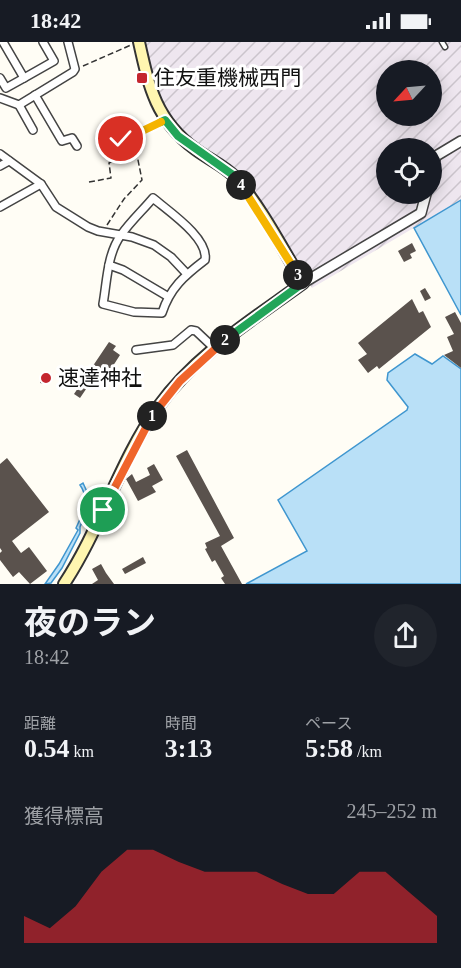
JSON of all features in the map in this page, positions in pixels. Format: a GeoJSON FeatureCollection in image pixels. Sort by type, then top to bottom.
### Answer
{"type":"FeatureCollection","features":[{"type":"Feature","properties":{"kind":"main road"},"geometry":{"type":"LineString","coordinates":[[64,584],[85,548],[142,432],[153,415],[180,381],[214,348],[303,283],[240,183],[233,175],[178,136],[165,120],[154,100],[138,42]]}},
{"type":"Feature","properties":{"kind":"street"},"geometry":{"type":"LineString","coordinates":[[3,42],[24,78]]}},
{"type":"Feature","properties":{"kind":"street"},"geometry":{"type":"LineString","coordinates":[[0,78],[6,88],[54,61],[43,42]]}},
{"type":"Feature","properties":{"kind":"street"},"geometry":{"type":"LineString","coordinates":[[19,105],[75,69],[68,42]]}},
{"type":"Feature","properties":{"kind":"street"},"geometry":{"type":"LineString","coordinates":[[35,95],[62,141],[72,138],[77,146]]}},
{"type":"Feature","properties":{"kind":"street"},"geometry":{"type":"LineString","coordinates":[[0,98],[19,105],[33,130]]}},
{"type":"Feature","properties":{"kind":"street"},"geometry":{"type":"LineString","coordinates":[[442,152],[461,141]]}},
{"type":"Feature","properties":{"kind":"street"},"geometry":{"type":"LineString","coordinates":[[0,154],[40,184],[56,207],[88,227],[154,245],[171,257],[187,274]]}},
{"type":"Feature","properties":{"kind":"street"},"geometry":{"type":"LineString","coordinates":[[0,166],[9,161]]}},
{"type":"Feature","properties":{"kind":"street"},"geometry":{"type":"LineString","coordinates":[[0,207],[40,184]]}},
{"type":"Feature","properties":{"kind":"street"},"geometry":{"type":"LineString","coordinates":[[153,198],[190,229],[206,255],[205,260],[187,274],[167,296],[162,313],[134,312],[103,304],[109,265],[121,235],[153,198]]}},
{"type":"Feature","properties":{"kind":"street"},"geometry":{"type":"LineString","coordinates":[[303,283],[421,213],[423,204]]}},
{"type":"Feature","properties":{"kind":"street"},"geometry":{"type":"LineString","coordinates":[[109,265],[123,270],[167,296]]}},
{"type":"Feature","properties":{"kind":"street"},"geometry":{"type":"LineString","coordinates":[[136,350],[173,345],[191,330],[196,331],[214,348]]}},
{"type":"Feature","properties":{"kind":"lane"},"geometry":{"type":"LineString","coordinates":[[442,42],[445,47]]}},
{"type":"Feature","properties":{"kind":"path"},"geometry":{"type":"LineString","coordinates":[[75,69],[138,42]]}},
{"type":"Feature","properties":{"kind":"path"},"geometry":{"type":"LineString","coordinates":[[101,231],[124,199],[142,181],[142,171],[136,149],[136,134],[165,120]]}},
{"type":"Feature","properties":{"kind":"path"},"geometry":{"type":"LineString","coordinates":[[116,135],[121,139],[135,139]]}},
{"type":"Feature","properties":{"kind":"path"},"geometry":{"type":"LineString","coordinates":[[89,182],[111,178],[109,163],[136,149]]}},
{"type":"Feature","properties":{"kind":"shaded area"},"geometry":{"type":"Polygon","coordinates":[[[144,42],[461,42],[461,200],[312,288],[250,190],[181,133],[157,98],[144,42]]]}},
{"type":"Feature","properties":{"kind":"water"},"geometry":{"type":"Polygon","coordinates":[[[461,200],[461,315],[414,228],[461,200]]]}},
{"type":"Feature","properties":{"kind":"water"},"geometry":{"type":"Polygon","coordinates":[[[415,354],[432,364],[443,356],[461,369],[461,584],[246,584],[307,551],[278,500],[407,410],[408,407],[387,380],[388,373],[415,354]]]}},
{"type":"Feature","properties":{"kind":"water"},"geometry":{"type":"Polygon","coordinates":[[[83,483],[88,500],[80,533],[62,568],[51,583],[45,584],[78,530],[76,528],[85,501],[80,485],[83,483]]]}},
{"type":"Feature","properties":{"kind":"building"},"geometry":{"type":"Polygon","coordinates":[[[412,243],[416,251],[410,254],[412,258],[404,262],[398,251],[412,243]]]}},
{"type":"Feature","properties":{"kind":"building"},"geometry":{"type":"Polygon","coordinates":[[[425,288],[431,298],[425,301],[420,291],[425,288]]]}},
{"type":"Feature","properties":{"kind":"building"},"geometry":{"type":"Polygon","coordinates":[[[412,299],[419,313],[423,311],[431,327],[379,369],[377,366],[368,373],[358,360],[367,354],[358,343],[412,299]]]}},
{"type":"Feature","properties":{"kind":"building"},"geometry":{"type":"Polygon","coordinates":[[[455,312],[461,323],[461,368],[444,355],[453,351],[447,337],[454,334],[445,317],[455,312]]]}},
{"type":"Feature","properties":{"kind":"building"},"geometry":{"type":"Polygon","coordinates":[[[109,342],[116,346],[113,350],[120,355],[111,369],[103,364],[80,398],[74,394],[109,342]]]}},
{"type":"Feature","properties":{"kind":"building","name":"速達神社"},"geometry":{"type":"Polygon","coordinates":[[[44,373],[52,375],[50,382],[46,381],[46,384],[40,383],[41,375],[44,376],[44,373]]]}},
{"type":"Feature","properties":{"kind":"building"},"geometry":{"type":"Polygon","coordinates":[[[187,450],[234,538],[221,546],[242,584],[225,584],[221,578],[224,576],[215,560],[212,562],[205,549],[207,548],[205,543],[220,536],[176,456],[187,450]]]}},
{"type":"Feature","properties":{"kind":"building"},"geometry":{"type":"Polygon","coordinates":[[[7,458],[49,512],[12,541],[21,553],[29,547],[47,571],[30,584],[19,572],[13,577],[0,560],[2,551],[0,548],[0,464],[7,458]]]}},
{"type":"Feature","properties":{"kind":"building"},"geometry":{"type":"Polygon","coordinates":[[[154,464],[163,480],[152,486],[156,492],[138,501],[126,479],[132,474],[136,482],[150,475],[147,468],[154,464]]]}},
{"type":"Feature","properties":{"kind":"building"},"geometry":{"type":"Polygon","coordinates":[[[143,557],[146,563],[125,574],[122,569],[143,557]]]}},
{"type":"Feature","properties":{"kind":"building"},"geometry":{"type":"Polygon","coordinates":[[[101,564],[114,584],[92,584],[98,580],[92,569],[101,564]]]}},
{"type":"Feature","properties":{"kind":"place","name":"住友重機械西門"},"geometry":{"type":"Point","coordinates":[142,78]}},
{"type":"Feature","properties":{"kind":"place","name":"速達神社"},"geometry":{"type":"Point","coordinates":[46,378]}},
{"type":"Feature","properties":{"kind":"route"},"geometry":{"type":"LineString","coordinates":[[103,510],[142,432],[180,381],[214,348],[303,283],[247,191],[233,175],[178,136],[165,120],[136,134],[135,139],[121,139]]}}]}
